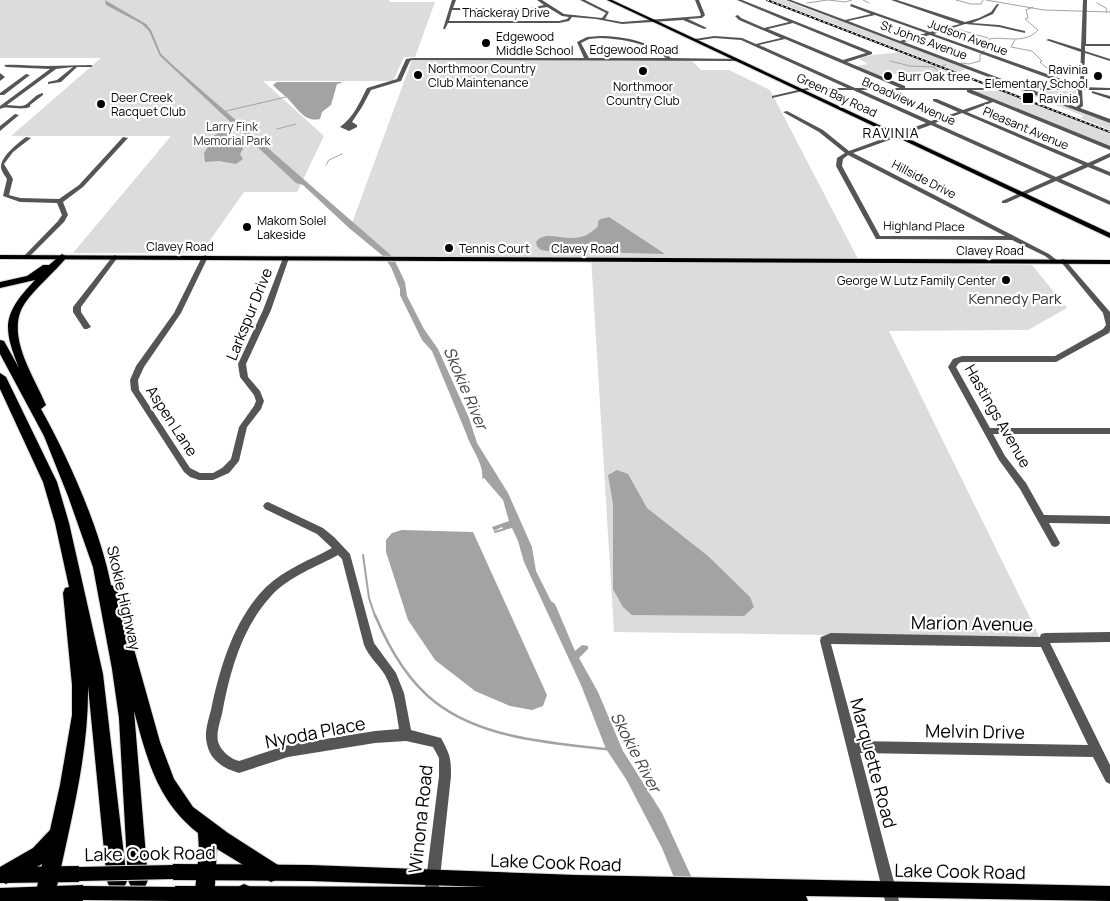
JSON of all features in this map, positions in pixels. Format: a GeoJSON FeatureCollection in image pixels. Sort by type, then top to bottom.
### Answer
{"type":"FeatureCollection","features":[{"type":"Feature","properties":{"kind":"highway"},"geometry":{"type":"LineString","coordinates":[[0,285],[21,281],[43,269],[58,257]]}},
{"type":"Feature","properties":{"kind":"highway"},"geometry":{"type":"LineString","coordinates":[[50,436],[42,409],[13,334],[12,323],[19,304],[58,257]]}},
{"type":"Feature","properties":{"kind":"highway","name":"Skokie Highway"},"geometry":{"type":"LineString","coordinates":[[0,344],[50,436],[75,496],[100,567],[120,669],[127,718],[138,880]]}},
{"type":"Feature","properties":{"kind":"highway"},"geometry":{"type":"LineString","coordinates":[[0,377],[50,482],[62,523],[96,674],[116,881]]}},
{"type":"Feature","properties":{"kind":"highway"},"geometry":{"type":"LineString","coordinates":[[45,898],[70,780],[80,715],[77,653],[62,523]]}},
{"type":"Feature","properties":{"kind":"highway"},"geometry":{"type":"LineString","coordinates":[[100,567],[111,591],[121,621],[160,771],[167,785],[187,813],[271,872]]}},
{"type":"Feature","properties":{"kind":"highway"},"geometry":{"type":"LineString","coordinates":[[205,898],[207,828]]}},
{"type":"Feature","properties":{"kind":"highway"},"geometry":{"type":"LineString","coordinates":[[3,875],[36,858],[47,850],[59,832]]}},
{"type":"Feature","properties":{"kind":"main road","name":"Green Bay Road"},"geometry":{"type":"LineString","coordinates":[[609,0],[1110,236]]}},
{"type":"Feature","properties":{"kind":"main road","name":"Clavey Road"},"geometry":{"type":"LineString","coordinates":[[0,257],[1110,262]]}},
{"type":"Feature","properties":{"kind":"main road"},"geometry":{"type":"LineString","coordinates":[[26,257],[45,262],[43,269]]}},
{"type":"Feature","properties":{"kind":"main road","name":"Lake Cook Road"},"geometry":{"type":"LineString","coordinates":[[3,875],[207,871],[271,872],[433,877],[663,891],[891,896],[1110,894]]}},
{"type":"Feature","properties":{"kind":"main road","name":"Lake Cook Road"},"geometry":{"type":"LineString","coordinates":[[0,896],[45,898],[83,893],[175,894],[205,898],[241,898],[576,894],[663,891]]}},
{"type":"Feature","properties":{"kind":"main road","name":"Lake Cook Road"},"geometry":{"type":"LineString","coordinates":[[717,892],[800,901]]}},
{"type":"Feature","properties":{"kind":"street"},"geometry":{"type":"LineString","coordinates":[[444,28],[454,0]]}},
{"type":"Feature","properties":{"kind":"street"},"geometry":{"type":"LineString","coordinates":[[539,0],[562,15],[571,16]]}},
{"type":"Feature","properties":{"kind":"street"},"geometry":{"type":"LineString","coordinates":[[582,0],[608,13],[603,19]]}},
{"type":"Feature","properties":{"kind":"street"},"geometry":{"type":"LineString","coordinates":[[682,18],[702,16],[697,1],[728,0]]}},
{"type":"Feature","properties":{"kind":"street"},"geometry":{"type":"LineString","coordinates":[[739,0],[870,53],[843,62]]}},
{"type":"Feature","properties":{"kind":"street","name":"St Johns Avenue"},"geometry":{"type":"LineString","coordinates":[[788,0],[1110,121]]}},
{"type":"Feature","properties":{"kind":"street"},"geometry":{"type":"LineString","coordinates":[[894,0],[966,24],[998,26],[1024,32]]}},
{"type":"Feature","properties":{"kind":"street"},"geometry":{"type":"LineString","coordinates":[[1076,108],[1081,106],[1080,88],[1082,83],[1084,0]]}},
{"type":"Feature","properties":{"kind":"street","name":"Judson Avenue"},"geometry":{"type":"LineString","coordinates":[[851,5],[1080,88]]}},
{"type":"Feature","properties":{"kind":"street"},"geometry":{"type":"LineString","coordinates":[[901,42],[966,24],[988,15],[998,5]]}},
{"type":"Feature","properties":{"kind":"street"},"geometry":{"type":"LineString","coordinates":[[452,9],[530,9],[549,6]]}},
{"type":"Feature","properties":{"kind":"street"},"geometry":{"type":"LineString","coordinates":[[845,22],[876,14]]}},
{"type":"Feature","properties":{"kind":"street","name":"Thackeray Drive"},"geometry":{"type":"LineString","coordinates":[[447,22],[559,22],[568,20],[571,16],[621,22],[682,18]]}},
{"type":"Feature","properties":{"kind":"street"},"geometry":{"type":"LineString","coordinates":[[737,16],[907,89]]}},
{"type":"Feature","properties":{"kind":"street"},"geometry":{"type":"LineString","coordinates":[[682,18],[705,28]]}},
{"type":"Feature","properties":{"kind":"street"},"geometry":{"type":"LineString","coordinates":[[764,29],[793,22]]}},
{"type":"Feature","properties":{"kind":"street","name":"Broadview Avenue"},"geometry":{"type":"LineString","coordinates":[[696,40],[711,37],[735,38],[755,45],[1110,203]]}},
{"type":"Feature","properties":{"kind":"street"},"geometry":{"type":"LineString","coordinates":[[587,59],[579,42],[586,39],[602,38],[636,41],[670,60]]}},
{"type":"Feature","properties":{"kind":"street"},"geometry":{"type":"LineString","coordinates":[[755,45],[786,38]]}},
{"type":"Feature","properties":{"kind":"street"},"geometry":{"type":"LineString","coordinates":[[1048,40],[1083,47],[1110,60]]}},
{"type":"Feature","properties":{"kind":"street"},"geometry":{"type":"LineString","coordinates":[[1083,47],[1110,45]]}},
{"type":"Feature","properties":{"kind":"street","name":"Edgewood Road"},"geometry":{"type":"LineString","coordinates":[[349,124],[369,88],[399,80],[408,60],[411,59],[737,60]]}},
{"type":"Feature","properties":{"kind":"street"},"geometry":{"type":"LineString","coordinates":[[0,67],[90,66]]}},
{"type":"Feature","properties":{"kind":"street"},"geometry":{"type":"LineString","coordinates":[[1,106],[37,83],[53,67]]}},
{"type":"Feature","properties":{"kind":"street"},"geometry":{"type":"LineString","coordinates":[[2,126],[54,82],[75,68]]}},
{"type":"Feature","properties":{"kind":"street"},"geometry":{"type":"LineString","coordinates":[[0,74],[3,77],[0,80]]}},
{"type":"Feature","properties":{"kind":"street"},"geometry":{"type":"LineString","coordinates":[[1,94],[28,75]]}},
{"type":"Feature","properties":{"kind":"street"},"geometry":{"type":"LineString","coordinates":[[37,83],[54,82]]}},
{"type":"Feature","properties":{"kind":"street"},"geometry":{"type":"LineString","coordinates":[[774,97],[800,89],[1110,89]]}},
{"type":"Feature","properties":{"kind":"street"},"geometry":{"type":"LineString","coordinates":[[965,89],[1110,148]]}},
{"type":"Feature","properties":{"kind":"street"},"geometry":{"type":"LineString","coordinates":[[1086,89],[1110,98]]}},
{"type":"Feature","properties":{"kind":"street"},"geometry":{"type":"LineString","coordinates":[[1,94],[19,95]]}},
{"type":"Feature","properties":{"kind":"street","name":"Pleasant Avenue"},"geometry":{"type":"LineString","coordinates":[[935,100],[1110,174]]}},
{"type":"Feature","properties":{"kind":"street"},"geometry":{"type":"LineString","coordinates":[[848,153],[992,101]]}},
{"type":"Feature","properties":{"kind":"street"},"geometry":{"type":"LineString","coordinates":[[1,106],[26,106]]}},
{"type":"Feature","properties":{"kind":"street","name":"Hillside Drive"},"geometry":{"type":"LineString","coordinates":[[785,112],[821,131],[848,153],[1059,261]]}},
{"type":"Feature","properties":{"kind":"street"},"geometry":{"type":"LineString","coordinates":[[28,138],[11,151],[1,164],[10,179],[6,196],[20,200],[60,201],[79,188],[125,138]]}},
{"type":"Feature","properties":{"kind":"street","name":"Highland Place"},"geometry":{"type":"LineString","coordinates":[[848,153],[840,158],[839,166],[878,238],[1012,238]]}},
{"type":"Feature","properties":{"kind":"street"},"geometry":{"type":"LineString","coordinates":[[1004,202],[1110,155]]}},
{"type":"Feature","properties":{"kind":"street"},"geometry":{"type":"LineString","coordinates":[[922,201],[932,196]]}},
{"type":"Feature","properties":{"kind":"street"},"geometry":{"type":"LineString","coordinates":[[26,257],[65,216],[60,201]]}},
{"type":"Feature","properties":{"kind":"street"},"geometry":{"type":"LineString","coordinates":[[87,327],[77,312],[77,307],[115,257]]}},
{"type":"Feature","properties":{"kind":"street","name":"Aspen Lane"},"geometry":{"type":"LineString","coordinates":[[205,258],[173,321],[137,370],[134,385],[143,403],[191,474],[202,477],[218,475],[230,467],[236,458]]}},
{"type":"Feature","properties":{"kind":"street","name":"Larkspur Drive"},"geometry":{"type":"LineString","coordinates":[[236,458],[244,426],[260,400],[242,374],[242,364],[267,310],[286,258]]}},
{"type":"Feature","properties":{"kind":"street","name":"Hastings Avenue"},"geometry":{"type":"LineString","coordinates":[[1055,543],[1023,486],[1002,458],[952,367],[954,362],[962,360],[1056,359],[1106,331],[1110,325],[1110,317],[1059,261]]}},
{"type":"Feature","properties":{"kind":"street"},"geometry":{"type":"LineString","coordinates":[[987,431],[1110,431]]}},
{"type":"Feature","properties":{"kind":"street"},"geometry":{"type":"LineString","coordinates":[[268,506],[320,531],[339,549],[349,562],[369,645],[388,671],[393,682],[406,735]]}},
{"type":"Feature","properties":{"kind":"street"},"geometry":{"type":"LineString","coordinates":[[1042,519],[1110,520]]}},
{"type":"Feature","properties":{"kind":"street","name":"Nyoda Place"},"geometry":{"type":"LineString","coordinates":[[339,549],[285,578],[269,591],[238,637],[230,654],[217,714],[212,739],[215,750],[224,760],[239,767],[288,751],[374,737],[406,735]]}},
{"type":"Feature","properties":{"kind":"street","name":"Marion Avenue"},"geometry":{"type":"LineString","coordinates":[[831,638],[1044,642],[1045,638],[1110,637]]}},
{"type":"Feature","properties":{"kind":"street","name":"Marquette Road"},"geometry":{"type":"LineString","coordinates":[[831,638],[825,641],[825,645],[891,896]]}},
{"type":"Feature","properties":{"kind":"street"},"geometry":{"type":"LineString","coordinates":[[1044,642],[1110,778]]}},
{"type":"Feature","properties":{"kind":"street","name":"Winona Road"},"geometry":{"type":"LineString","coordinates":[[406,735],[437,742],[445,757],[445,776],[430,896]]}},
{"type":"Feature","properties":{"kind":"street","name":"Melvin Drive"},"geometry":{"type":"LineString","coordinates":[[853,747],[1096,750]]}},
{"type":"Feature","properties":{"kind":"green space","name":"Larry Fink Memorial Park"},"geometry":{"type":"Polygon","coordinates":[[[0,0],[390,0],[389,2],[435,2],[415,57],[404,57],[393,81],[263,81],[324,136],[297,192],[244,192],[201,253],[73,253],[171,136],[11,136],[101,58],[0,58],[0,0]]]}},
{"type":"Feature","properties":{"kind":"green space"},"geometry":{"type":"Polygon","coordinates":[[[771,0],[784,0],[1012,85],[966,69],[959,72],[771,0]]]}},
{"type":"Feature","properties":{"kind":"green space"},"geometry":{"type":"Polygon","coordinates":[[[898,52],[955,74],[946,76],[949,79],[927,79],[926,74],[921,73],[878,75],[857,66],[868,64],[859,59],[863,57],[898,52]]]}},
{"type":"Feature","properties":{"kind":"green space","name":"Northmoor Country Club"},"geometry":{"type":"Polygon","coordinates":[[[412,60],[692,61],[701,70],[729,70],[770,90],[857,257],[856,263],[1032,265],[1067,308],[1028,330],[889,331],[1040,638],[614,632],[591,257],[393,257],[352,223],[412,60]]]}},
{"type":"Feature","properties":{"kind":"green space"},"geometry":{"type":"Polygon","coordinates":[[[973,91],[1000,91],[1110,133],[1110,147],[973,91]]]}},
{"type":"Feature","properties":{"kind":"green space"},"geometry":{"type":"Polygon","coordinates":[[[1019,91],[1029,91],[1110,122],[1110,130],[1080,118],[1084,116],[1019,91]]]}},
{"type":"Feature","properties":{"kind":"green space"},"geometry":{"type":"Polygon","coordinates":[[[1038,91],[1076,91],[1076,105],[1038,91]]]}},
{"type":"Feature","properties":{"kind":"shaded area"},"geometry":{"type":"Polygon","coordinates":[[[105,0],[146,24],[151,30],[161,54],[393,257],[405,282],[407,296],[424,329],[438,349],[469,418],[477,443],[508,493],[532,547],[536,571],[551,601],[555,604],[575,651],[582,645],[588,646],[588,649],[579,658],[598,692],[623,751],[662,813],[691,876],[705,901],[687,901],[626,779],[606,749],[581,685],[524,562],[512,528],[504,530],[502,527],[494,531],[492,527],[509,521],[503,500],[484,478],[482,479],[479,462],[432,351],[422,340],[400,295],[400,289],[391,267],[383,256],[349,228],[303,185],[296,183],[160,56],[149,31],[142,24],[106,5],[105,0]]]}},
{"type":"Feature","properties":{"kind":"shaded area"},"geometry":{"type":"Polygon","coordinates":[[[277,82],[342,83],[337,84],[331,105],[322,112],[320,119],[314,120],[304,116],[273,85],[277,82]]]}},
{"type":"Feature","properties":{"kind":"shaded area"},"geometry":{"type":"Polygon","coordinates":[[[223,132],[230,134],[242,145],[243,149],[240,154],[243,159],[236,164],[219,161],[205,162],[204,153],[212,137],[223,132]]]}},
{"type":"Feature","properties":{"kind":"shaded area"},"geometry":{"type":"Polygon","coordinates":[[[609,217],[665,254],[546,251],[538,248],[536,242],[541,237],[580,237],[598,226],[598,221],[609,217]]]}},
{"type":"Feature","properties":{"kind":"shaded area"},"geometry":{"type":"Polygon","coordinates":[[[617,470],[628,474],[647,508],[708,556],[750,597],[754,607],[744,616],[632,615],[623,607],[613,589],[613,504],[608,475],[617,470]]]}},
{"type":"Feature","properties":{"kind":"shaded area"},"geometry":{"type":"Polygon","coordinates":[[[402,530],[473,532],[547,695],[543,706],[532,710],[510,706],[475,691],[435,660],[408,620],[386,552],[386,540],[392,533],[402,530]]]}},
{"type":"Feature","properties":{"kind":"waterway"},"geometry":{"type":"LineString","coordinates":[[807,3],[828,0],[845,2],[852,0]]}},
{"type":"Feature","properties":{"kind":"waterway"},"geometry":{"type":"LineString","coordinates":[[863,0],[869,3]]}},
{"type":"Feature","properties":{"kind":"waterway"},"geometry":{"type":"LineString","coordinates":[[956,0],[971,4],[981,4],[983,0]]}},
{"type":"Feature","properties":{"kind":"waterway"},"geometry":{"type":"LineString","coordinates":[[986,0],[1031,8]]}},
{"type":"Feature","properties":{"kind":"waterway"},"geometry":{"type":"LineString","coordinates":[[1097,3],[1106,8],[1107,12]]}},
{"type":"Feature","properties":{"kind":"waterway"},"geometry":{"type":"LineString","coordinates":[[961,63],[969,64],[980,61],[980,54],[983,54],[985,47],[990,42],[989,39],[1021,39],[1033,35],[1038,30],[1025,19],[1028,18],[1026,10],[1031,8]]}},
{"type":"Feature","properties":{"kind":"waterway"},"geometry":{"type":"LineString","coordinates":[[1031,8],[1044,10],[1107,12]]}},
{"type":"Feature","properties":{"kind":"waterway"},"geometry":{"type":"LineString","coordinates":[[957,29],[988,38]]}},
{"type":"Feature","properties":{"kind":"waterway"},"geometry":{"type":"LineString","coordinates":[[1015,40],[1011,47],[1032,51],[1042,61],[1040,62],[1057,76]]}},
{"type":"Feature","properties":{"kind":"waterway"},"geometry":{"type":"LineString","coordinates":[[890,61],[910,66],[934,67],[940,74],[934,74],[934,79]]}},
{"type":"Feature","properties":{"kind":"waterway"},"geometry":{"type":"LineString","coordinates":[[942,66],[946,65]]}},
{"type":"Feature","properties":{"kind":"waterway"},"geometry":{"type":"LineString","coordinates":[[222,112],[286,97]]}},
{"type":"Feature","properties":{"kind":"waterway"},"geometry":{"type":"LineString","coordinates":[[277,129],[296,124]]}},
{"type":"Feature","properties":{"kind":"waterway"},"geometry":{"type":"LineString","coordinates":[[326,165],[329,160],[342,154]]}},
{"type":"Feature","properties":{"kind":"waterway"},"geometry":{"type":"LineString","coordinates":[[495,532],[505,529]]}},
{"type":"Feature","properties":{"kind":"waterway"},"geometry":{"type":"LineString","coordinates":[[363,555],[369,598],[375,616]]}},
{"type":"Feature","properties":{"kind":"waterway"},"geometry":{"type":"LineString","coordinates":[[375,615],[393,651],[416,684],[425,694],[453,714],[473,724],[516,737],[606,749]]}},
{"type":"Feature","properties":{"kind":"railway"},"geometry":{"type":"LineString","coordinates":[[767,0],[1110,132]]}},
{"type":"Feature","properties":{"kind":"place","name":"Edgewood Middle School"},"geometry":{"type":"Point","coordinates":[486,43]}},
{"type":"Feature","properties":{"kind":"place","name":"Northmoor Country Club"},"geometry":{"type":"Point","coordinates":[643,71]}},
{"type":"Feature","properties":{"kind":"place","name":"Northmoor Country Club Maintenance"},"geometry":{"type":"Point","coordinates":[418,75]}},
{"type":"Feature","properties":{"kind":"place","name":"Burr Oak tree"},"geometry":{"type":"Point","coordinates":[888,76]}},
{"type":"Feature","properties":{"kind":"place","name":"Ravinia Elementary School"},"geometry":{"type":"Point","coordinates":[1098,76]}},
{"type":"Feature","properties":{"kind":"place","name":"Ravinia"},"geometry":{"type":"Point","coordinates":[1028,98]}},
{"type":"Feature","properties":{"kind":"place","name":"Deer Creek Racquet Club"},"geometry":{"type":"Point","coordinates":[101,104]}},
{"type":"Feature","properties":{"kind":"place","name":"Makom Solel Lakeside"},"geometry":{"type":"Point","coordinates":[247,227]}},
{"type":"Feature","properties":{"kind":"place","name":"Tennis Court"},"geometry":{"type":"Point","coordinates":[449,248]}},
{"type":"Feature","properties":{"kind":"place","name":"George W Lutz Family Center"},"geometry":{"type":"Point","coordinates":[1006,280]}},
{"type":"Feature","properties":{"kind":"district","name":"RAVINIA"},"geometry":{"type":"Point","coordinates":[891,132]}},
{"type":"Feature","properties":{"kind":"park label","name":"Kennedy Park"},"geometry":{"type":"Point","coordinates":[1015,298]}},
{"type":"Feature","properties":{"kind":"water label","name":"Skokie River"},"geometry":{"type":"Point","coordinates":[466,388]}},
{"type":"Feature","properties":{"kind":"water label","name":"Skokie River"},"geometry":{"type":"Point","coordinates":[636,752]}}]}
